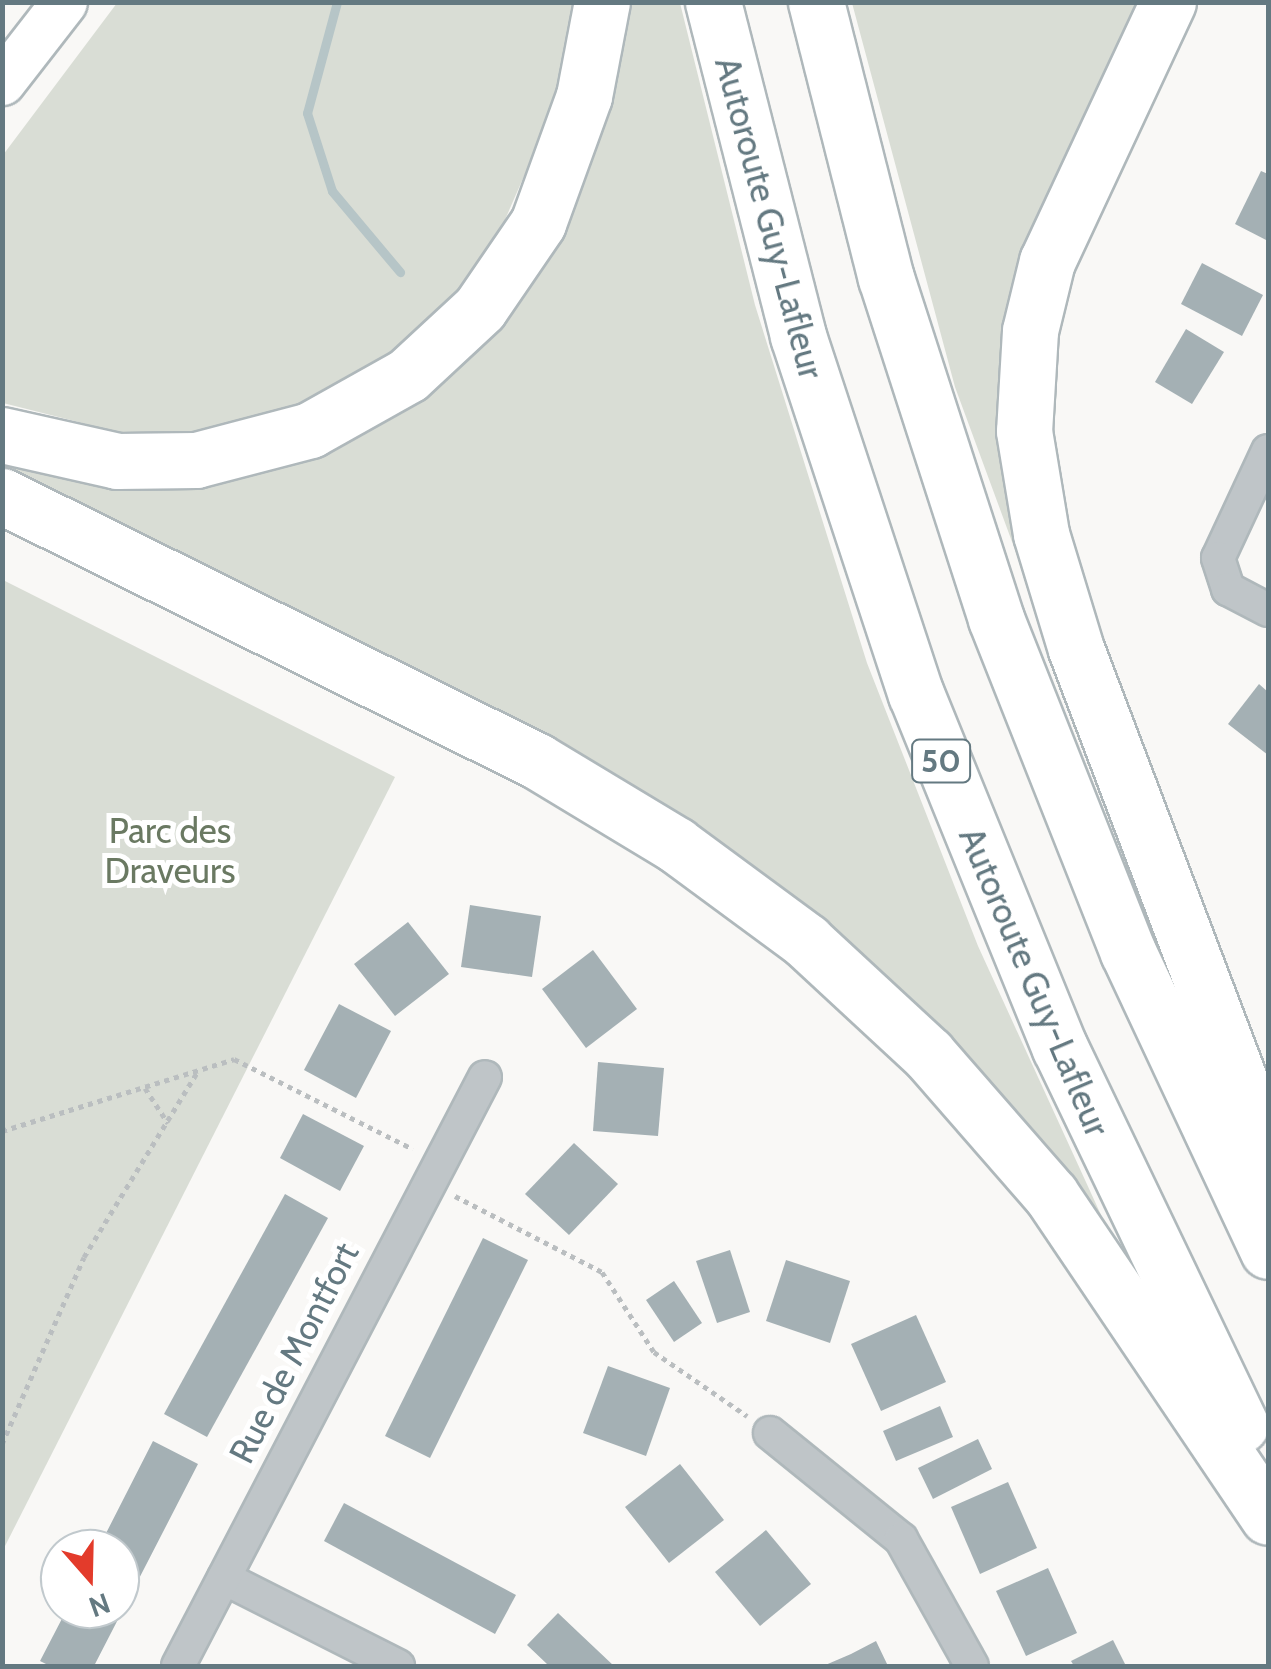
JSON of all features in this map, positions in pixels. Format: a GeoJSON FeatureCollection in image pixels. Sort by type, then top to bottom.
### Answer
{"type":"FeatureCollection","features":[{"type":"Feature","properties":{"kind":"highway"},"geometry":{"type":"LineString","coordinates":[[2,435],[117,461],[210,458],[310,430],[408,375],[480,308],[538,223],[584,96],[602,2]]}},
{"type":"Feature","properties":{"kind":"highway","name":"Autoroute Guy-Lafleur"},"geometry":{"type":"LineString","coordinates":[[714,2],[812,385],[934,741],[1083,1099],[1268,1482]]}},
{"type":"Feature","properties":{"kind":"highway"},"geometry":{"type":"LineString","coordinates":[[816,2],[896,312],[996,619],[1114,919],[1268,1252]]}},
{"type":"Feature","properties":{"kind":"highway"},"geometry":{"type":"LineString","coordinates":[[1168,2],[1042,276],[1026,364],[1027,464],[1076,649],[1268,1156]]}},
{"type":"Feature","properties":{"kind":"highway"},"geometry":{"type":"LineString","coordinates":[[2,496],[537,761],[676,844],[806,941],[928,1054],[1051,1195],[1268,1518]]}},
{"type":"Feature","properties":{"kind":"street"},"geometry":{"type":"LineString","coordinates":[[10,71],[54,2]]}},
{"type":"Feature","properties":{"kind":"street"},"geometry":{"type":"LineString","coordinates":[[10,71],[64,2]]}},
{"type":"Feature","properties":{"kind":"street"},"geometry":{"type":"LineString","coordinates":[[1268,451],[1218,558],[1218,576],[1268,610]]}},
{"type":"Feature","properties":{"kind":"street","name":"Rue de Montfort"},"geometry":{"type":"LineString","coordinates":[[178,1666],[432,1172],[485,1077]]}},
{"type":"Feature","properties":{"kind":"street"},"geometry":{"type":"LineString","coordinates":[[770,1432],[902,1538],[972,1666]]}},
{"type":"Feature","properties":{"kind":"street"},"geometry":{"type":"LineString","coordinates":[[224,1578],[398,1666]]}},
{"type":"Feature","properties":{"kind":"path"},"geometry":{"type":"LineString","coordinates":[[2,1131],[200,1070],[250,1062],[602,1272],[654,1352],[770,1432]]}},
{"type":"Feature","properties":{"kind":"path"},"geometry":{"type":"LineString","coordinates":[[2,1444],[84,1257],[200,1070]]}},
{"type":"Feature","properties":{"kind":"path"},"geometry":{"type":"LineString","coordinates":[[145,1087],[168,1122]]}},
{"type":"Feature","properties":{"kind":"green space"},"geometry":{"type":"Polygon","coordinates":[[[117,3],[578,3],[555,105],[487,261],[396,356],[286,415],[177,435],[118,432],[3,403],[3,155],[117,3]]]}},
{"type":"Feature","properties":{"kind":"green space"},"geometry":{"type":"Polygon","coordinates":[[[619,3],[680,3],[755,305],[867,663],[978,946],[1112,1239],[848,951],[3,483],[2,462],[125,487],[461,360],[619,3]]]}},
{"type":"Feature","properties":{"kind":"green space"},"geometry":{"type":"Polygon","coordinates":[[[852,3],[1152,3],[1014,324],[1148,911],[955,387],[852,3]]]}},
{"type":"Feature","properties":{"kind":"green space","name":"Parc des Draveurs"},"geometry":{"type":"Polygon","coordinates":[[[3,580],[395,777],[3,1550],[3,580]]]}},
{"type":"Feature","properties":{"kind":"building"},"geometry":{"type":"Polygon","coordinates":[[[1261,171],[1268,174],[1268,241],[1235,224],[1261,171]]]}},
{"type":"Feature","properties":{"kind":"building"},"geometry":{"type":"Polygon","coordinates":[[[1202,263],[1263,295],[1242,336],[1181,304],[1202,263]]]}},
{"type":"Feature","properties":{"kind":"building"},"geometry":{"type":"Polygon","coordinates":[[[1186,329],[1224,352],[1192,404],[1155,382],[1186,329]]]}},
{"type":"Feature","properties":{"kind":"building"},"geometry":{"type":"Polygon","coordinates":[[[1259,684],[1268,692],[1268,755],[1228,724],[1259,684]]]}},
{"type":"Feature","properties":{"kind":"building"},"geometry":{"type":"Polygon","coordinates":[[[470,905],[541,916],[532,977],[461,967],[470,905]]]}},
{"type":"Feature","properties":{"kind":"building"},"geometry":{"type":"Polygon","coordinates":[[[408,922],[449,974],[395,1016],[354,964],[408,922]]]}},
{"type":"Feature","properties":{"kind":"building"},"geometry":{"type":"Polygon","coordinates":[[[593,950],[637,1009],[586,1048],[542,989],[593,950]]]}},
{"type":"Feature","properties":{"kind":"building"},"geometry":{"type":"Polygon","coordinates":[[[339,1004],[391,1031],[356,1098],[304,1070],[339,1004]]]}},
{"type":"Feature","properties":{"kind":"building"},"geometry":{"type":"Polygon","coordinates":[[[598,1062],[664,1068],[658,1136],[593,1131],[598,1062]]]}},
{"type":"Feature","properties":{"kind":"building"},"geometry":{"type":"Polygon","coordinates":[[[303,1114],[364,1146],[340,1191],[280,1158],[303,1114]]]}},
{"type":"Feature","properties":{"kind":"building"},"geometry":{"type":"Polygon","coordinates":[[[574,1143],[618,1184],[569,1235],[525,1194],[574,1143]]]}},
{"type":"Feature","properties":{"kind":"building"},"geometry":{"type":"Polygon","coordinates":[[[285,1194],[328,1218],[207,1437],[164,1414],[285,1194]]]}},
{"type":"Feature","properties":{"kind":"building"},"geometry":{"type":"Polygon","coordinates":[[[483,1238],[528,1260],[430,1458],[385,1436],[483,1238]]]}},
{"type":"Feature","properties":{"kind":"building"},"geometry":{"type":"Polygon","coordinates":[[[730,1250],[750,1312],[717,1323],[696,1261],[730,1250]]]}},
{"type":"Feature","properties":{"kind":"building"},"geometry":{"type":"Polygon","coordinates":[[[786,1260],[850,1281],[830,1343],[766,1321],[786,1260]]]}},
{"type":"Feature","properties":{"kind":"building"},"geometry":{"type":"Polygon","coordinates":[[[674,1281],[702,1323],[674,1342],[646,1300],[674,1281]]]}},
{"type":"Feature","properties":{"kind":"building"},"geometry":{"type":"Polygon","coordinates":[[[916,1315],[946,1382],[881,1411],[851,1344],[916,1315]]]}},
{"type":"Feature","properties":{"kind":"building"},"geometry":{"type":"Polygon","coordinates":[[[608,1366],[670,1388],[646,1456],[583,1433],[608,1366]]]}},
{"type":"Feature","properties":{"kind":"building"},"geometry":{"type":"Polygon","coordinates":[[[940,1406],[953,1437],[896,1461],[883,1431],[940,1406]]]}},
{"type":"Feature","properties":{"kind":"building"},"geometry":{"type":"Polygon","coordinates":[[[978,1439],[992,1469],[933,1499],[918,1468],[978,1439]]]}},
{"type":"Feature","properties":{"kind":"building"},"geometry":{"type":"Polygon","coordinates":[[[153,1441],[198,1464],[140,1577],[140,1529],[108,1529],[153,1441]]]}},
{"type":"Feature","properties":{"kind":"building"},"geometry":{"type":"Polygon","coordinates":[[[680,1464],[724,1520],[669,1563],[625,1507],[680,1464]]]}},
{"type":"Feature","properties":{"kind":"building"},"geometry":{"type":"Polygon","coordinates":[[[1008,1482],[1037,1548],[980,1574],[951,1507],[1008,1482]]]}},
{"type":"Feature","properties":{"kind":"building"},"geometry":{"type":"Polygon","coordinates":[[[344,1503],[516,1595],[495,1634],[324,1541],[344,1503]]]}},
{"type":"Feature","properties":{"kind":"building"},"geometry":{"type":"Polygon","coordinates":[[[766,1530],[811,1584],[760,1626],[715,1572],[766,1530]]]}},
{"type":"Feature","properties":{"kind":"building"},"geometry":{"type":"Polygon","coordinates":[[[1048,1568],[1077,1633],[1026,1656],[996,1591],[1048,1568]]]}},
{"type":"Feature","properties":{"kind":"building"},"geometry":{"type":"Polygon","coordinates":[[[558,1613],[614,1666],[547,1664],[527,1645],[558,1613]]]}},
{"type":"Feature","properties":{"kind":"building"},"geometry":{"type":"Polygon","coordinates":[[[57,1629],[113,1629],[94,1666],[50,1666],[40,1661],[57,1629]]]}},
{"type":"Feature","properties":{"kind":"building"},"geometry":{"type":"Polygon","coordinates":[[[1113,1640],[1126,1666],[1074,1666],[1071,1661],[1113,1640]]]}},
{"type":"Feature","properties":{"kind":"building"},"geometry":{"type":"Polygon","coordinates":[[[876,1641],[888,1666],[823,1666],[851,1654],[876,1641]]]}},
{"type":"Feature","properties":{"kind":"waterway"},"geometry":{"type":"LineString","coordinates":[[337,2],[307,113],[332,191],[400,272]]}}]}
